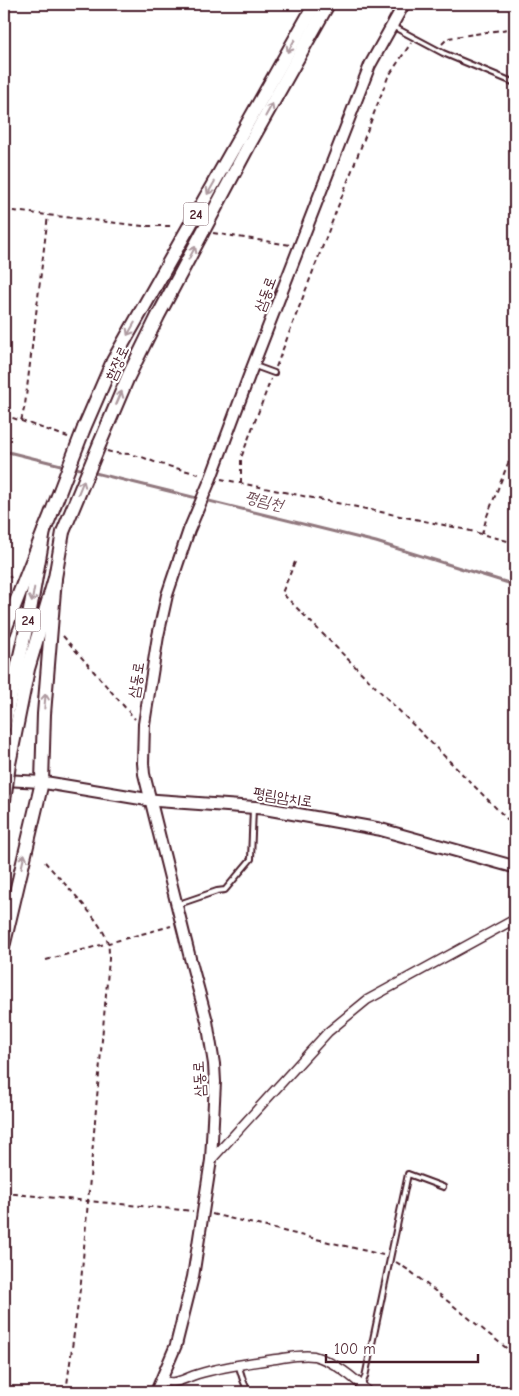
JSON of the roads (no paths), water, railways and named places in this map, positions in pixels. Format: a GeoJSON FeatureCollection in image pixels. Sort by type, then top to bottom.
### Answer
{"type":"FeatureCollection","features":[{"type":"Feature","properties":{"kind":"main road","name":"함장로"},"geometry":{"type":"LineString","coordinates":[[4,726],[29,616],[44,531],[84,428],[113,361],[315,4]]}},
{"type":"Feature","properties":{"kind":"main road","name":"함장로"},"geometry":{"type":"LineString","coordinates":[[4,801],[9,764],[28,669],[55,578],[63,532],[102,446],[128,377],[158,316],[249,145],[328,4]]}},
{"type":"Feature","properties":{"kind":"main road"},"geometry":{"type":"LineString","coordinates":[[4,632],[44,531]]}},
{"type":"Feature","properties":{"kind":"main road"},"geometry":{"type":"LineString","coordinates":[[4,943],[42,782],[44,714],[55,578]]}},
{"type":"Feature","properties":{"kind":"main road","name":"평림암치로"},"geometry":{"type":"LineString","coordinates":[[42,782],[150,800],[253,807],[379,829],[515,867]]}},
{"type":"Feature","properties":{"kind":"street","name":"삼동로"},"geometry":{"type":"LineString","coordinates":[[156,1392],[176,1345],[193,1277],[211,1160],[215,1101],[214,1064],[207,1021],[144,774],[144,724],[158,636],[168,595],[189,530],[370,65],[404,4]]}},
{"type":"Feature","properties":{"kind":"street"},"geometry":{"type":"LineString","coordinates":[[4,780],[42,782]]}},
{"type":"Feature","properties":{"kind":"street"},"geometry":{"type":"LineString","coordinates":[[211,1160],[328,1032],[367,1000],[515,919]]}},
{"type":"Feature","properties":{"kind":"street"},"geometry":{"type":"LineString","coordinates":[[161,1380],[168,1383],[238,1364],[297,1356],[314,1356],[339,1368],[368,1392]]}},
{"type":"Feature","properties":{"kind":"lane"},"geometry":{"type":"LineString","coordinates":[[392,26],[437,50],[515,83]]}},
{"type":"Feature","properties":{"kind":"lane"},"geometry":{"type":"LineString","coordinates":[[254,365],[274,373]]}},
{"type":"Feature","properties":{"kind":"lane"},"geometry":{"type":"LineString","coordinates":[[177,905],[225,890],[251,859],[253,807]]}},
{"type":"Feature","properties":{"kind":"lane"},"geometry":{"type":"LineString","coordinates":[[361,1385],[366,1377],[408,1174],[443,1187]]}},
{"type":"Feature","properties":{"kind":"lane"},"geometry":{"type":"LineString","coordinates":[[238,1364],[248,1392]]}},
{"type":"Feature","properties":{"kind":"waterway","name":"평림천"},"geometry":{"type":"LineString","coordinates":[[4,451],[65,466]]}},
{"type":"Feature","properties":{"kind":"waterway","name":"평림천"},"geometry":{"type":"LineString","coordinates":[[71,467],[85,470]]}},
{"type":"Feature","properties":{"kind":"waterway","name":"평림천"},"geometry":{"type":"LineString","coordinates":[[91,472],[376,542],[515,585]]}}]}
